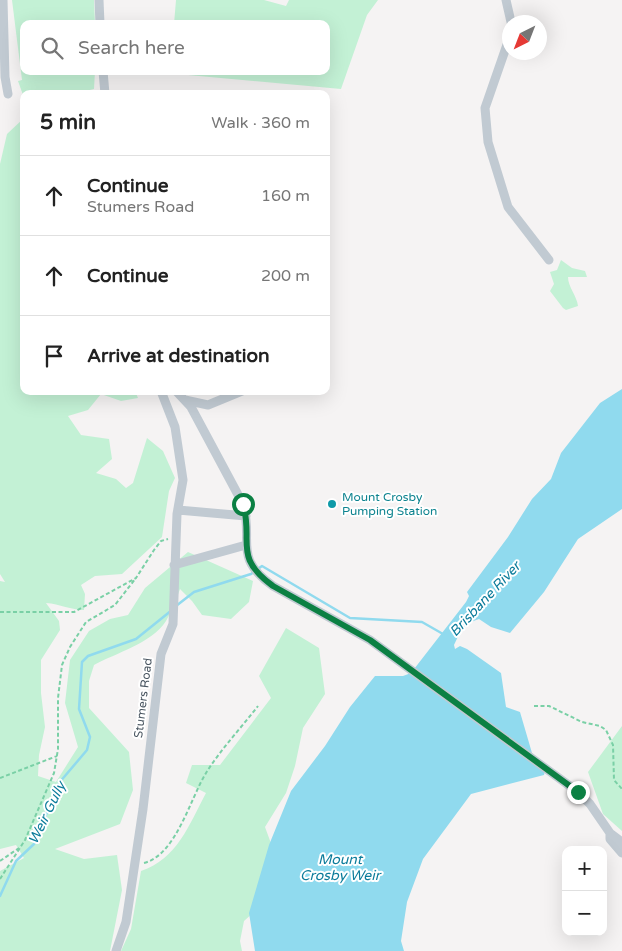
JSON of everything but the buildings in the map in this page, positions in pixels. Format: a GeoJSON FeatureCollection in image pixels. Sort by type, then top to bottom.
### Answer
{"type":"FeatureCollection","features":[{"type":"Feature","properties":{"kind":"street"},"geometry":{"type":"LineString","coordinates":[[3,0],[5,77],[8,94]]}},
{"type":"Feature","properties":{"kind":"street"},"geometry":{"type":"LineString","coordinates":[[100,0],[100,20]]}},
{"type":"Feature","properties":{"kind":"street"},"geometry":{"type":"LineString","coordinates":[[506,0],[509,15]]}},
{"type":"Feature","properties":{"kind":"street"},"geometry":{"type":"LineString","coordinates":[[502,59],[485,108],[488,142],[508,207],[549,260]]}},
{"type":"Feature","properties":{"kind":"street"},"geometry":{"type":"LineString","coordinates":[[103,75],[105,90]]}},
{"type":"Feature","properties":{"kind":"street","name":"Stumers Road"},"geometry":{"type":"LineString","coordinates":[[116,951],[126,922],[143,809],[161,654],[173,624],[175,538],[183,480],[175,427],[163,395]]}},
{"type":"Feature","properties":{"kind":"street"},"geometry":{"type":"LineString","coordinates":[[180,395],[191,407],[243,504],[246,516],[246,545],[251,566],[259,575],[273,586],[370,640],[578,792],[590,804],[610,833],[622,842]]}},
{"type":"Feature","properties":{"kind":"street"},"geometry":{"type":"LineString","coordinates":[[185,400],[208,405],[232,395]]}},
{"type":"Feature","properties":{"kind":"street"},"geometry":{"type":"LineString","coordinates":[[178,510],[246,516]]}},
{"type":"Feature","properties":{"kind":"street"},"geometry":{"type":"LineString","coordinates":[[174,565],[246,545]]}},
{"type":"Feature","properties":{"kind":"street"},"geometry":{"type":"LineString","coordinates":[[610,833],[610,839],[622,853]]}},
{"type":"Feature","properties":{"kind":"path"},"geometry":{"type":"LineString","coordinates":[[0,879],[21,847],[54,773],[57,756],[58,698],[62,665],[70,647],[86,622],[115,605],[162,541],[175,538]]}},
{"type":"Feature","properties":{"kind":"path"},"geometry":{"type":"LineString","coordinates":[[0,612],[74,612],[136,578]]}},
{"type":"Feature","properties":{"kind":"path"},"geometry":{"type":"LineString","coordinates":[[135,862],[146,863],[155,858],[169,845],[207,772],[258,706]]}},
{"type":"Feature","properties":{"kind":"path"},"geometry":{"type":"LineString","coordinates":[[534,706],[549,706],[582,722],[600,726],[606,730],[613,745],[614,780],[622,789]]}},
{"type":"Feature","properties":{"kind":"path"},"geometry":{"type":"LineString","coordinates":[[0,778],[57,756]]}},
{"type":"Feature","properties":{"kind":"path"},"geometry":{"type":"LineString","coordinates":[[0,861],[21,847]]}},
{"type":"Feature","properties":{"kind":"green space"},"geometry":{"type":"Polygon","coordinates":[[[12,0],[94,0],[95,20],[20,20],[20,64],[12,0]]]}},
{"type":"Feature","properties":{"kind":"green space"},"geometry":{"type":"Polygon","coordinates":[[[176,0],[264,0],[286,6],[289,0],[378,0],[367,15],[341,89],[188,75],[330,75],[330,20],[174,20],[176,0]]]}},
{"type":"Feature","properties":{"kind":"green space"},"geometry":{"type":"Polygon","coordinates":[[[21,75],[95,75],[94,89],[90,90],[21,90],[18,81],[22,80],[21,75]]]}},
{"type":"Feature","properties":{"kind":"green space"},"geometry":{"type":"Polygon","coordinates":[[[20,122],[20,395],[100,395],[88,410],[68,416],[81,435],[109,439],[112,459],[96,473],[116,479],[126,488],[133,483],[147,438],[163,451],[175,478],[169,491],[162,537],[122,574],[95,576],[81,585],[85,594],[84,610],[46,603],[59,621],[60,630],[41,660],[41,693],[45,727],[39,755],[38,776],[56,782],[78,747],[65,703],[70,660],[89,631],[110,619],[128,615],[145,588],[188,552],[253,581],[249,602],[231,619],[202,615],[180,589],[166,621],[160,629],[133,647],[94,665],[89,681],[89,708],[129,752],[133,790],[120,824],[55,849],[84,859],[117,855],[122,890],[110,951],[0,951],[0,871],[24,858],[16,845],[0,849],[0,581],[5,582],[0,574],[0,164],[7,134],[20,122]]]}},
{"type":"Feature","properties":{"kind":"green space"},"geometry":{"type":"Polygon","coordinates":[[[561,260],[572,268],[585,271],[587,277],[568,277],[578,306],[566,310],[550,291],[554,284],[550,272],[557,270],[561,260]]]}},
{"type":"Feature","properties":{"kind":"green space"},"geometry":{"type":"Polygon","coordinates":[[[104,395],[137,395],[138,398],[121,401],[104,395]]]}},
{"type":"Feature","properties":{"kind":"green space"},"geometry":{"type":"Polygon","coordinates":[[[286,628],[319,648],[325,694],[303,728],[295,766],[286,793],[265,827],[276,857],[264,903],[244,921],[240,941],[242,951],[121,951],[131,929],[141,871],[153,866],[164,858],[181,840],[206,793],[186,783],[192,765],[220,765],[271,698],[259,676],[286,628]]]}},
{"type":"Feature","properties":{"kind":"green space"},"geometry":{"type":"Polygon","coordinates":[[[622,726],[622,831],[603,814],[588,772],[622,726]]]}},
{"type":"Feature","properties":{"kind":"water","name":"Mount Crosby Weir"},"geometry":{"type":"Polygon","coordinates":[[[622,389],[622,509],[578,539],[544,592],[510,633],[491,627],[479,619],[466,626],[454,645],[455,649],[460,646],[467,649],[501,673],[506,707],[520,712],[532,753],[545,771],[544,775],[471,794],[423,859],[407,902],[401,941],[404,951],[255,951],[249,913],[269,845],[291,791],[325,746],[350,707],[375,676],[403,676],[411,673],[466,602],[469,596],[467,592],[508,537],[532,499],[551,479],[561,453],[600,403],[622,389]]]}},
{"type":"Feature","properties":{"kind":"waterway","name":"Weir Gully"},"geometry":{"type":"LineString","coordinates":[[176,606],[194,592],[251,574],[262,566],[350,618],[422,622],[443,634]]}},
{"type":"Feature","properties":{"kind":"waterway","name":"Weir Gully"},"geometry":{"type":"LineString","coordinates":[[0,896],[16,861],[34,844],[59,783],[87,750],[90,737],[79,709],[82,662],[88,656],[136,639],[172,610]]}},
{"type":"Feature","properties":{"kind":"place","name":"Mount Crosby Pumping Station"},"geometry":{"type":"Point","coordinates":[332,504]}},
{"type":"Feature","properties":{"kind":"route"},"geometry":{"type":"LineString","coordinates":[[243,504],[246,513],[247,556],[251,566],[259,575],[273,586],[370,640],[578,792]]}},
{"type":"Feature","properties":{"kind":"water label","name":"Brisbane River"},"geometry":{"type":"Point","coordinates":[485,599]}}]}
